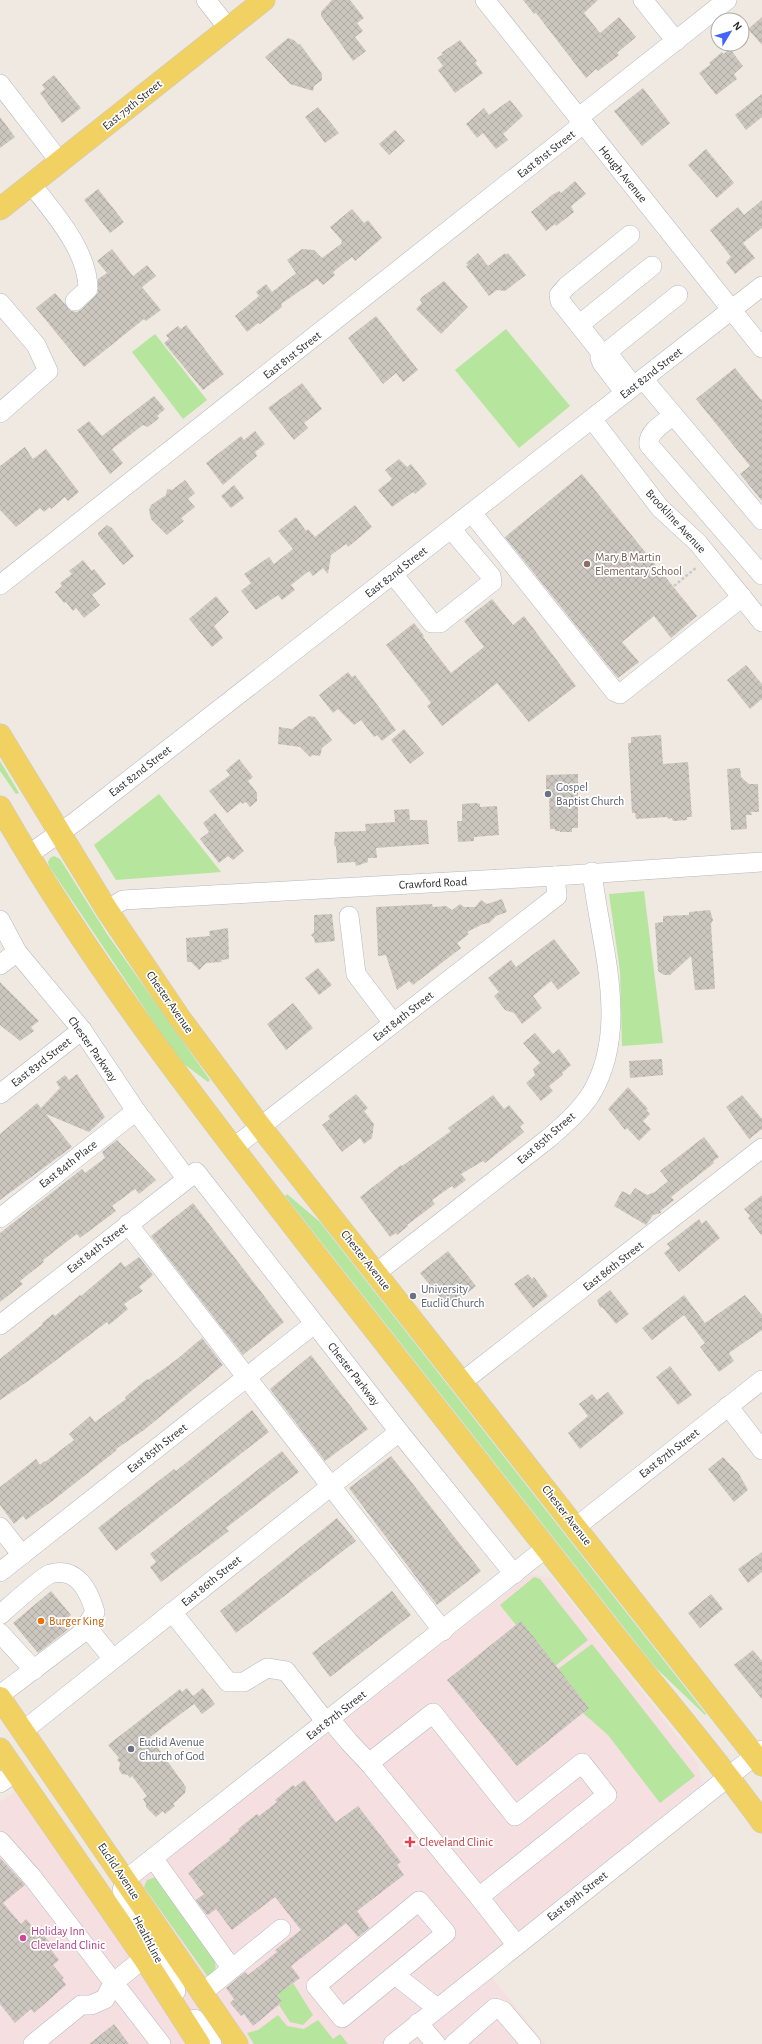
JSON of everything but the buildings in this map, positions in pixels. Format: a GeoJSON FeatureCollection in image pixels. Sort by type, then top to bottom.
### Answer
{"type":"FeatureCollection","features":[{"type":"Feature","properties":{"kind":"main road","name":"East 79th Street"},"geometry":{"type":"LineString","coordinates":[[0,210],[264,0]]}},
{"type":"Feature","properties":{"kind":"main road","name":"Chester Avenue"},"geometry":{"type":"LineString","coordinates":[[0,735],[107,910],[179,1017],[260,1126],[576,1527],[760,1757]]}},
{"type":"Feature","properties":{"kind":"main road"},"geometry":{"type":"LineString","coordinates":[[0,807],[28,855],[119,994],[233,1148],[700,1743],[729,1776],[762,1822]]}},
{"type":"Feature","properties":{"kind":"main road","name":"Euclid Avenue"},"geometry":{"type":"LineString","coordinates":[[0,1696],[237,2044]]}},
{"type":"Feature","properties":{"kind":"main road"},"geometry":{"type":"LineString","coordinates":[[0,1749],[8,1777],[144,1958],[199,2044]]}},
{"type":"Feature","properties":{"kind":"street"},"geometry":{"type":"LineString","coordinates":[[206,0],[228,28]]}},
{"type":"Feature","properties":{"kind":"street","name":"Hough Avenue"},"geometry":{"type":"LineString","coordinates":[[485,0],[762,348]]}},
{"type":"Feature","properties":{"kind":"street"},"geometry":{"type":"LineString","coordinates":[[643,0],[676,41]]}},
{"type":"Feature","properties":{"kind":"street","name":"East 81st Street"},"geometry":{"type":"LineString","coordinates":[[0,585],[581,121],[727,0]]}},
{"type":"Feature","properties":{"kind":"street"},"geometry":{"type":"LineString","coordinates":[[0,84],[60,162]]}},
{"type":"Feature","properties":{"kind":"street"},"geometry":{"type":"LineString","coordinates":[[32,185],[69,232],[85,272],[88,289],[75,301]]}},
{"type":"Feature","properties":{"kind":"street"},"geometry":{"type":"LineString","coordinates":[[630,235],[567,286],[559,295],[560,301],[579,325],[634,386],[673,416],[762,520]]}},
{"type":"Feature","properties":{"kind":"street"},"geometry":{"type":"LineString","coordinates":[[579,325],[652,266]]}},
{"type":"Feature","properties":{"kind":"street","name":"East 82nd Street"},"geometry":{"type":"LineString","coordinates":[[28,855],[60,834],[762,286]]}},
{"type":"Feature","properties":{"kind":"street"},"geometry":{"type":"LineString","coordinates":[[605,353],[678,295]]}},
{"type":"Feature","properties":{"kind":"street"},"geometry":{"type":"LineString","coordinates":[[0,303],[36,345],[48,371],[0,413]]}},
{"type":"Feature","properties":{"kind":"street"},"geometry":{"type":"LineString","coordinates":[[673,416],[650,434],[648,439],[649,445],[762,574]]}},
{"type":"Feature","properties":{"kind":"street","name":"Brookline Avenue"},"geometry":{"type":"LineString","coordinates":[[592,419],[660,508],[698,542],[762,622]]}},
{"type":"Feature","properties":{"kind":"street"},"geometry":{"type":"LineString","coordinates":[[472,513],[615,692],[620,694],[742,597]]}},
{"type":"Feature","properties":{"kind":"street"},"geometry":{"type":"LineString","coordinates":[[393,574],[432,623],[440,623],[492,582],[491,576],[451,528]]}},
{"type":"Feature","properties":{"kind":"street","name":"Crawford Road"},"geometry":{"type":"LineString","coordinates":[[107,910],[123,900],[555,876],[592,872],[762,862]]}},
{"type":"Feature","properties":{"kind":"street","name":"East 85th Street"},"geometry":{"type":"LineString","coordinates":[[376,1273],[554,1134],[575,1114],[592,1092],[606,1054],[610,1008],[608,977],[592,872]]}},
{"type":"Feature","properties":{"kind":"street","name":"East 84th Street"},"geometry":{"type":"LineString","coordinates":[[233,1148],[557,896],[555,876]]}},
{"type":"Feature","properties":{"kind":"street"},"geometry":{"type":"LineString","coordinates":[[349,916],[356,974],[393,1023]]}},
{"type":"Feature","properties":{"kind":"street","name":"Chester Parkway"},"geometry":{"type":"LineString","coordinates":[[0,920],[17,952],[82,1030],[136,1111],[314,1324],[514,1574]]}},
{"type":"Feature","properties":{"kind":"street"},"geometry":{"type":"LineString","coordinates":[[0,965],[17,952]]}},
{"type":"Feature","properties":{"kind":"street","name":"East 83rd Street"},"geometry":{"type":"LineString","coordinates":[[0,1094],[82,1030]]}},
{"type":"Feature","properties":{"kind":"street","name":"East 84th Place"},"geometry":{"type":"LineString","coordinates":[[0,1218],[136,1111]]}},
{"type":"Feature","properties":{"kind":"street","name":"East 86th Street"},"geometry":{"type":"LineString","coordinates":[[462,1382],[762,1148]]}},
{"type":"Feature","properties":{"kind":"street","name":"East 84th Street"},"geometry":{"type":"LineString","coordinates":[[0,1325],[191,1175]]}},
{"type":"Feature","properties":{"kind":"street"},"geometry":{"type":"LineString","coordinates":[[128,1224],[443,1631]]}},
{"type":"Feature","properties":{"kind":"street","name":"East 85th Street"},"geometry":{"type":"LineString","coordinates":[[0,1572],[314,1324]]}},
{"type":"Feature","properties":{"kind":"street","name":"East 87th Street"},"geometry":{"type":"LineString","coordinates":[[576,1527],[762,1380]]}},
{"type":"Feature","properties":{"kind":"street"},"geometry":{"type":"LineString","coordinates":[[728,1406],[762,1450]]}},
{"type":"Feature","properties":{"kind":"street","name":"East 86th Street"},"geometry":{"type":"LineString","coordinates":[[23,1731],[399,1432]]}},
{"type":"Feature","properties":{"kind":"street"},"geometry":{"type":"LineString","coordinates":[[0,1527],[22,1555]]}},
{"type":"Feature","properties":{"kind":"street","name":"East 87th Street"},"geometry":{"type":"LineString","coordinates":[[125,1880],[443,1631],[546,1548]]}},
{"type":"Feature","properties":{"kind":"street"},"geometry":{"type":"LineString","coordinates":[[0,1615],[49,1574],[65,1573],[79,1579],[91,1598],[95,1612],[82,1633],[0,1696]]}},
{"type":"Feature","properties":{"kind":"street"},"geometry":{"type":"LineString","coordinates":[[172,1612],[228,1682],[244,1682],[267,1668],[286,1670],[328,1721],[369,1763],[516,1944]]}},
{"type":"Feature","properties":{"kind":"street"},"geometry":{"type":"LineString","coordinates":[[86,1626],[113,1659]]}},
{"type":"Feature","properties":{"kind":"street"},"geometry":{"type":"LineString","coordinates":[[0,1633],[34,1670]]}},
{"type":"Feature","properties":{"kind":"street"},"geometry":{"type":"LineString","coordinates":[[369,1763],[432,1713],[515,1816],[582,1763],[607,1795],[479,1897]]}},
{"type":"Feature","properties":{"kind":"street","name":"East 89th Street"},"geometry":{"type":"LineString","coordinates":[[393,2044],[418,2024],[432,2003],[516,1944],[729,1776],[760,1757]]}},
{"type":"Feature","properties":{"kind":"street","name":"HealthLine"},"geometry":{"type":"LineString","coordinates":[[85,1822],[176,1991],[212,2044]]}},
{"type":"Feature","properties":{"kind":"street"},"geometry":{"type":"LineString","coordinates":[[0,1841],[32,1877],[161,2044]]}},
{"type":"Feature","properties":{"kind":"street"},"geometry":{"type":"LineString","coordinates":[[153,1858],[232,1969]]}},
{"type":"Feature","properties":{"kind":"street"},"geometry":{"type":"LineString","coordinates":[[419,1901],[446,1933],[389,1980],[342,2018],[316,1986],[419,1901]]}},
{"type":"Feature","properties":{"kind":"street"},"geometry":{"type":"LineString","coordinates":[[202,1993],[281,1929]]}},
{"type":"Feature","properties":{"kind":"street"},"geometry":{"type":"LineString","coordinates":[[33,2044],[81,2005],[91,2004],[106,1999],[113,1983],[144,1958]]}},
{"type":"Feature","properties":{"kind":"street"},"geometry":{"type":"LineString","coordinates":[[410,1963],[432,2003]]}},
{"type":"Feature","properties":{"kind":"street","name":"HealthLine"},"geometry":{"type":"LineString","coordinates":[[156,1976],[176,1991]]}},
{"type":"Feature","properties":{"kind":"street"},"geometry":{"type":"LineString","coordinates":[[389,1980],[432,2003]]}},
{"type":"Feature","properties":{"kind":"street"},"geometry":{"type":"LineString","coordinates":[[466,2040],[495,2008],[503,2011],[531,2044]]}},
{"type":"Feature","properties":{"kind":"street"},"geometry":{"type":"LineString","coordinates":[[418,2024],[436,2044]]}},
{"type":"Feature","properties":{"kind":"path"},"geometry":{"type":"LineString","coordinates":[[674,586],[698,567]]}},
{"type":"Feature","properties":{"kind":"shaded area","name":"Cleveland Clinic"},"geometry":{"type":"Polygon","coordinates":[[[531,1574],[552,1578],[697,1762],[702,1784],[480,1962],[545,2044],[0,2044],[0,1802],[16,1791],[99,1913],[531,1574]]]}},
{"type":"Feature","properties":{"kind":"green space"},"geometry":{"type":"Polygon","coordinates":[[[506,329],[570,406],[519,448],[455,370],[506,329]]]}},
{"type":"Feature","properties":{"kind":"green space"},"geometry":{"type":"Polygon","coordinates":[[[155,334],[207,400],[183,419],[132,352],[155,334]]]}},
{"type":"Feature","properties":{"kind":"green space"},"geometry":{"type":"Polygon","coordinates":[[[0,761],[19,793],[16,794],[0,771],[0,761]]]}},
{"type":"Feature","properties":{"kind":"green space"},"geometry":{"type":"Polygon","coordinates":[[[159,794],[221,872],[116,880],[94,845],[159,794]]]}},
{"type":"Feature","properties":{"kind":"green space"},"geometry":{"type":"Polygon","coordinates":[[[54,856],[60,859],[107,934],[210,1080],[208,1082],[184,1064],[163,1036],[49,866],[48,862],[50,858],[54,856]]]}},
{"type":"Feature","properties":{"kind":"green space"},"geometry":{"type":"Polygon","coordinates":[[[644,891],[663,1043],[622,1046],[620,971],[609,894],[644,891]]]}},
{"type":"Feature","properties":{"kind":"green space"},"geometry":{"type":"Polygon","coordinates":[[[287,1194],[320,1222],[706,1714],[705,1715],[656,1668],[643,1652],[285,1196],[287,1194]]]}},
{"type":"Feature","properties":{"kind":"green space"},"geometry":{"type":"Polygon","coordinates":[[[534,1577],[540,1579],[588,1640],[555,1666],[516,1625],[500,1605],[534,1577]]]}},
{"type":"Feature","properties":{"kind":"green space"},"geometry":{"type":"Polygon","coordinates":[[[592,1644],[695,1776],[660,1803],[608,1735],[583,1713],[589,1708],[558,1669],[592,1644]]]}},
{"type":"Feature","properties":{"kind":"green space"},"geometry":{"type":"Polygon","coordinates":[[[156,1877],[214,1959],[215,1970],[208,1977],[144,1887],[147,1880],[156,1877]]]}},
{"type":"Feature","properties":{"kind":"green space"},"geometry":{"type":"Polygon","coordinates":[[[286,1983],[289,1987],[293,1983],[313,2015],[303,2025],[290,2022],[279,2005],[282,2002],[275,1992],[286,1983]]]}},
{"type":"Feature","properties":{"kind":"green space"},"geometry":{"type":"Polygon","coordinates":[[[278,2015],[287,2026],[304,2029],[318,2020],[333,2039],[340,2034],[348,2044],[254,2044],[247,2033],[258,2030],[278,2015]]]}},
{"type":"Feature","properties":{"kind":"place","name":"Mary B Martin Elementary School"},"geometry":{"type":"Point","coordinates":[587,564]}},
{"type":"Feature","properties":{"kind":"place","name":"Gospel Baptist Church"},"geometry":{"type":"Point","coordinates":[548,794]}},
{"type":"Feature","properties":{"kind":"place","name":"University Euclid Church"},"geometry":{"type":"Point","coordinates":[413,1296]}},
{"type":"Feature","properties":{"kind":"place","name":"Burger King"},"geometry":{"type":"Point","coordinates":[41,1621]}},
{"type":"Feature","properties":{"kind":"place","name":"Euclid Avenue Church of God"},"geometry":{"type":"Point","coordinates":[131,1749]}},
{"type":"Feature","properties":{"kind":"place","name":"Cleveland Clinic"},"geometry":{"type":"Point","coordinates":[410,1842]}},
{"type":"Feature","properties":{"kind":"place","name":"Holiday Inn Cleveland Clinic"},"geometry":{"type":"Point","coordinates":[23,1938]}}]}
